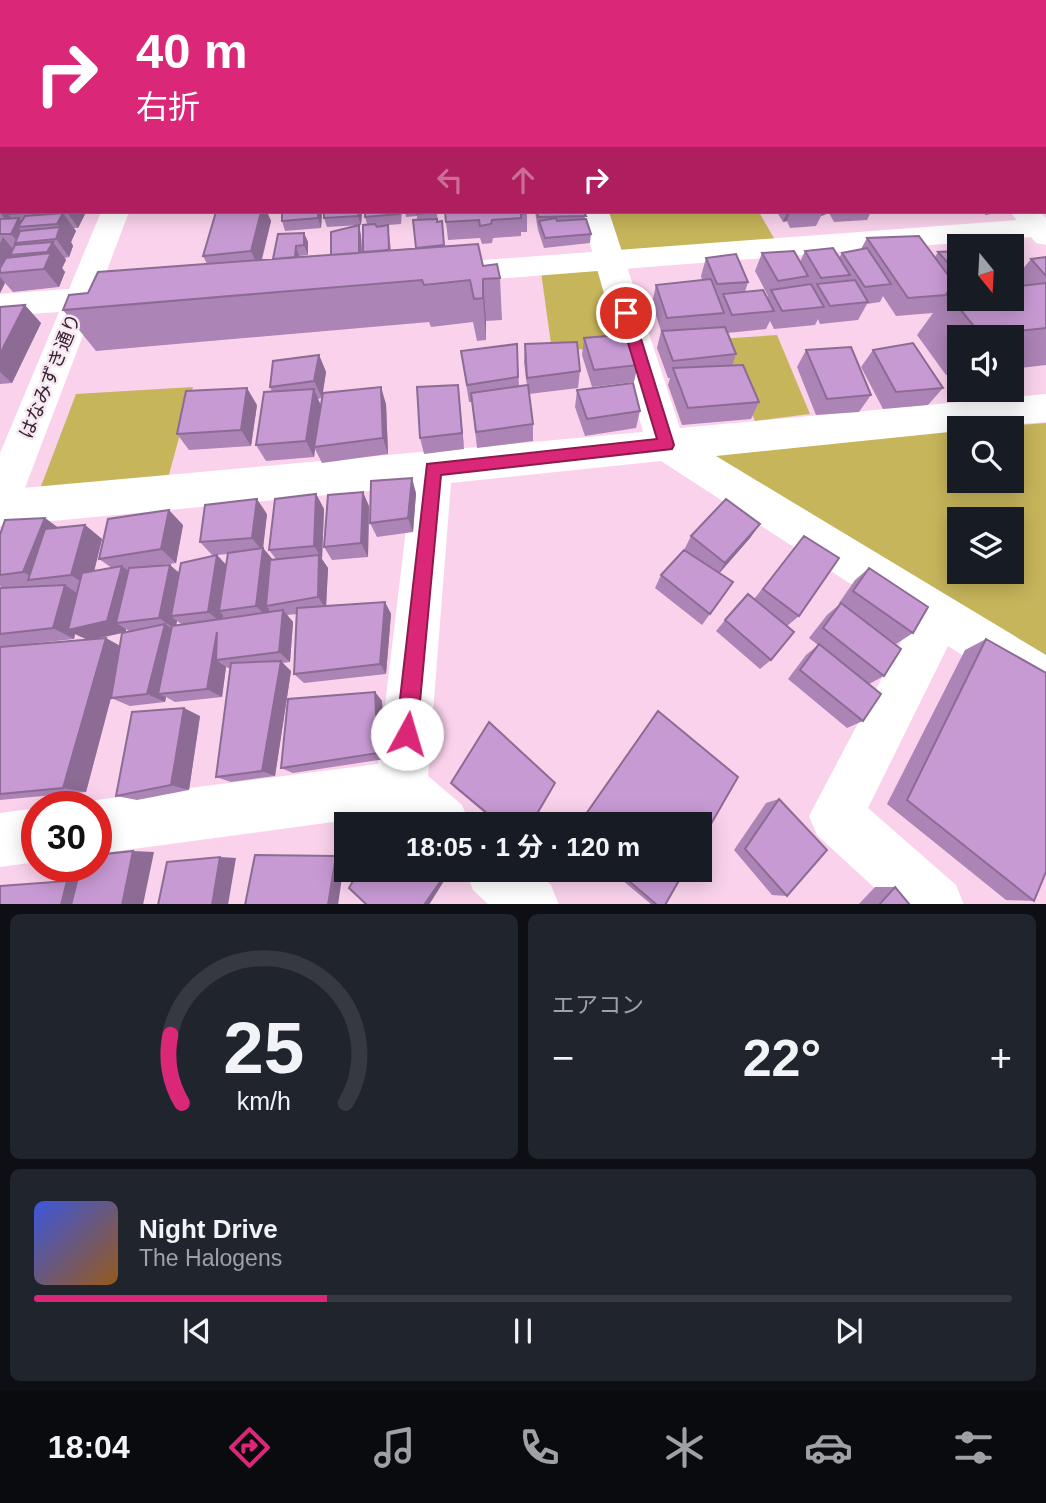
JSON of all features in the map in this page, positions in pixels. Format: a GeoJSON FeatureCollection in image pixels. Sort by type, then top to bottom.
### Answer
{"type":"FeatureCollection","features":[{"type":"Feature","properties":{"kind":"street","name":"はなみずき通り"},"geometry":{"type":"LineString","coordinates":[[0,501],[114,214]]}},
{"type":"Feature","properties":{"kind":"street"},"geometry":{"type":"LineString","coordinates":[[596,214],[666,445],[1046,682]]}},
{"type":"Feature","properties":{"kind":"street"},"geometry":{"type":"LineString","coordinates":[[418,274],[1039,226]]}},
{"type":"Feature","properties":{"kind":"street"},"geometry":{"type":"LineString","coordinates":[[0,305],[144,294]]}},
{"type":"Feature","properties":{"kind":"street"},"geometry":{"type":"LineString","coordinates":[[0,508],[1046,408]]}},
{"type":"Feature","properties":{"kind":"street"},"geometry":{"type":"LineString","coordinates":[[401,787],[433,468]]}},
{"type":"Feature","properties":{"kind":"street"},"geometry":{"type":"LineString","coordinates":[[935,904],[836,816],[940,614]]}},
{"type":"Feature","properties":{"kind":"street"},"geometry":{"type":"LineString","coordinates":[[112,825],[401,787],[429,812]]}},
{"type":"Feature","properties":{"kind":"street"},"geometry":{"type":"LineString","coordinates":[[0,840],[21,837]]}},
{"type":"Feature","properties":{"kind":"street"},"geometry":{"type":"LineString","coordinates":[[505,882],[530,904]]}},
{"type":"Feature","properties":{"kind":"shaded area"},"geometry":{"type":"Polygon","coordinates":[[[604,214],[760,214],[775,240],[615,254],[604,214]]]}},
{"type":"Feature","properties":{"kind":"shaded area"},"geometry":{"type":"Polygon","coordinates":[[[605,266],[621,347],[552,351],[541,272],[605,266]]]}},
{"type":"Feature","properties":{"kind":"shaded area"},"geometry":{"type":"Polygon","coordinates":[[[777,335],[810,414],[755,421],[719,339],[777,335]]]}},
{"type":"Feature","properties":{"kind":"shaded area"},"geometry":{"type":"Polygon","coordinates":[[[193,387],[168,478],[40,489],[76,394],[193,387]]]}},
{"type":"Feature","properties":{"kind":"shaded area"},"geometry":{"type":"Polygon","coordinates":[[[1046,423],[1046,665],[696,449],[947,430],[947,493],[1024,493],[1024,425],[1046,423]]]}},
{"type":"Feature","properties":{"kind":"building"},"geometry":{"type":"Polygon","coordinates":[[[62,214],[57,224],[18,227],[25,216],[62,214]]]}},
{"type":"Feature","properties":{"kind":"building"},"geometry":{"type":"Polygon","coordinates":[[[215,214],[260,214],[251,251],[203,256],[215,214]]]}},
{"type":"Feature","properties":{"kind":"building"},"geometry":{"type":"Polygon","coordinates":[[[282,214],[318,214],[318,218],[282,221],[282,214]]]}},
{"type":"Feature","properties":{"kind":"building"},"geometry":{"type":"Polygon","coordinates":[[[324,214],[358,214],[358,216],[324,218],[324,214]]]}},
{"type":"Feature","properties":{"kind":"building"},"geometry":{"type":"Polygon","coordinates":[[[365,214],[399,214],[365,217],[365,214]]]}},
{"type":"Feature","properties":{"kind":"building"},"geometry":{"type":"Polygon","coordinates":[[[445,214],[521,214],[521,218],[492,220],[491,224],[480,226],[479,220],[446,222],[445,214]]]}},
{"type":"Feature","properties":{"kind":"building"},"geometry":{"type":"Polygon","coordinates":[[[537,214],[586,216],[538,217],[537,214]]]}},
{"type":"Feature","properties":{"kind":"building"},"geometry":{"type":"Polygon","coordinates":[[[19,218],[11,234],[0,234],[0,219],[19,218]]]}},
{"type":"Feature","properties":{"kind":"building"},"geometry":{"type":"Polygon","coordinates":[[[556,218],[557,221],[586,219],[591,234],[545,238],[539,221],[556,218]]]}},
{"type":"Feature","properties":{"kind":"building"},"geometry":{"type":"Polygon","coordinates":[[[437,219],[437,222],[442,221],[444,245],[416,248],[413,220],[437,219]]]}},
{"type":"Feature","properties":{"kind":"building"},"geometry":{"type":"Polygon","coordinates":[[[375,224],[377,227],[388,225],[389,250],[363,252],[363,225],[375,224]]]}},
{"type":"Feature","properties":{"kind":"building"},"geometry":{"type":"Polygon","coordinates":[[[359,225],[359,253],[331,255],[331,232],[359,225]]]}},
{"type":"Feature","properties":{"kind":"building"},"geometry":{"type":"Polygon","coordinates":[[[60,227],[56,239],[15,243],[20,231],[60,227]]]}},
{"type":"Feature","properties":{"kind":"building"},"geometry":{"type":"Polygon","coordinates":[[[304,233],[304,245],[296,246],[295,257],[273,259],[278,234],[304,233]]]}},
{"type":"Feature","properties":{"kind":"building"},"geometry":{"type":"Polygon","coordinates":[[[919,236],[947,274],[946,295],[908,298],[867,238],[919,236]]]}},
{"type":"Feature","properties":{"kind":"building"},"geometry":{"type":"Polygon","coordinates":[[[53,242],[47,252],[10,255],[15,245],[53,242]]]}},
{"type":"Feature","properties":{"kind":"building"},"geometry":{"type":"Polygon","coordinates":[[[478,244],[483,266],[497,264],[500,278],[483,279],[483,298],[474,299],[470,280],[424,285],[422,280],[63,310],[69,295],[88,293],[98,272],[478,244]]]}},
{"type":"Feature","properties":{"kind":"building"},"geometry":{"type":"Polygon","coordinates":[[[833,248],[850,275],[821,278],[805,251],[833,248]]]}},
{"type":"Feature","properties":{"kind":"building"},"geometry":{"type":"Polygon","coordinates":[[[867,248],[891,284],[865,287],[842,253],[867,248]]]}},
{"type":"Feature","properties":{"kind":"building"},"geometry":{"type":"Polygon","coordinates":[[[794,251],[808,276],[778,281],[762,253],[794,251]]]}},
{"type":"Feature","properties":{"kind":"building"},"geometry":{"type":"Polygon","coordinates":[[[938,252],[947,252],[947,262],[938,252]]]}},
{"type":"Feature","properties":{"kind":"building"},"geometry":{"type":"Polygon","coordinates":[[[51,253],[44,269],[0,273],[6,258],[51,253]]]}},
{"type":"Feature","properties":{"kind":"building"},"geometry":{"type":"Polygon","coordinates":[[[736,254],[748,282],[717,284],[706,258],[736,254]]]}},
{"type":"Feature","properties":{"kind":"building"},"geometry":{"type":"Polygon","coordinates":[[[1046,257],[1046,276],[1031,259],[1046,257]]]}},
{"type":"Feature","properties":{"kind":"building"},"geometry":{"type":"Polygon","coordinates":[[[711,279],[724,313],[667,318],[656,285],[711,279]]]}},
{"type":"Feature","properties":{"kind":"building"},"geometry":{"type":"Polygon","coordinates":[[[855,280],[868,302],[830,306],[817,284],[855,280]]]}},
{"type":"Feature","properties":{"kind":"building"},"geometry":{"type":"Polygon","coordinates":[[[1046,283],[1046,328],[1024,330],[1024,325],[973,325],[962,312],[1024,312],[1024,286],[1046,283]]]}},
{"type":"Feature","properties":{"kind":"building"},"geometry":{"type":"Polygon","coordinates":[[[811,284],[824,307],[782,311],[771,290],[811,284]]]}},
{"type":"Feature","properties":{"kind":"building"},"geometry":{"type":"Polygon","coordinates":[[[763,290],[774,311],[732,315],[723,294],[763,290]]]}},
{"type":"Feature","properties":{"kind":"building"},"geometry":{"type":"Polygon","coordinates":[[[25,305],[0,354],[0,307],[25,305]]]}},
{"type":"Feature","properties":{"kind":"building"},"geometry":{"type":"Polygon","coordinates":[[[725,327],[736,354],[673,361],[662,331],[725,327]]]}},
{"type":"Feature","properties":{"kind":"building"},"geometry":{"type":"Polygon","coordinates":[[[631,334],[638,365],[594,370],[584,338],[631,334]]]}},
{"type":"Feature","properties":{"kind":"building"},"geometry":{"type":"Polygon","coordinates":[[[577,342],[580,371],[527,378],[525,344],[577,342]]]}},
{"type":"Feature","properties":{"kind":"building"},"geometry":{"type":"Polygon","coordinates":[[[913,343],[943,388],[896,392],[873,350],[913,343]]]}},
{"type":"Feature","properties":{"kind":"building"},"geometry":{"type":"Polygon","coordinates":[[[517,344],[518,377],[467,385],[461,351],[517,344]]]}},
{"type":"Feature","properties":{"kind":"building"},"geometry":{"type":"Polygon","coordinates":[[[851,347],[871,395],[827,399],[806,350],[851,347]]]}},
{"type":"Feature","properties":{"kind":"building"},"geometry":{"type":"Polygon","coordinates":[[[319,355],[314,381],[270,387],[273,361],[319,355]]]}},
{"type":"Feature","properties":{"kind":"building"},"geometry":{"type":"Polygon","coordinates":[[[743,365],[759,402],[688,408],[673,368],[743,365]]]}},
{"type":"Feature","properties":{"kind":"building"},"geometry":{"type":"Polygon","coordinates":[[[633,383],[640,411],[587,419],[577,390],[633,383]]]}},
{"type":"Feature","properties":{"kind":"building"},"geometry":{"type":"Polygon","coordinates":[[[458,385],[462,433],[420,438],[417,387],[458,385]]]}},
{"type":"Feature","properties":{"kind":"building"},"geometry":{"type":"Polygon","coordinates":[[[528,385],[533,424],[476,432],[471,393],[528,385]]]}},
{"type":"Feature","properties":{"kind":"building"},"geometry":{"type":"Polygon","coordinates":[[[381,387],[383,438],[314,447],[323,393],[381,387]]]}},
{"type":"Feature","properties":{"kind":"building"},"geometry":{"type":"Polygon","coordinates":[[[247,388],[241,430],[177,434],[186,391],[247,388]]]}},
{"type":"Feature","properties":{"kind":"building"},"geometry":{"type":"Polygon","coordinates":[[[314,389],[306,441],[256,445],[264,392],[314,389]]]}},
{"type":"Feature","properties":{"kind":"building"},"geometry":{"type":"Polygon","coordinates":[[[412,478],[408,518],[370,523],[371,481],[412,478]]]}},
{"type":"Feature","properties":{"kind":"building"},"geometry":{"type":"Polygon","coordinates":[[[363,492],[361,543],[324,547],[328,495],[363,492]]]}},
{"type":"Feature","properties":{"kind":"building"},"geometry":{"type":"Polygon","coordinates":[[[316,494],[314,546],[269,550],[275,499],[316,494]]]}},
{"type":"Feature","properties":{"kind":"building"},"geometry":{"type":"Polygon","coordinates":[[[257,499],[252,538],[200,542],[205,505],[257,499]]]}},
{"type":"Feature","properties":{"kind":"building"},"geometry":{"type":"Polygon","coordinates":[[[726,499],[760,524],[725,563],[691,536],[726,499]]]}},
{"type":"Feature","properties":{"kind":"building"},"geometry":{"type":"Polygon","coordinates":[[[169,510],[161,549],[99,559],[108,519],[169,510]]]}},
{"type":"Feature","properties":{"kind":"building"},"geometry":{"type":"Polygon","coordinates":[[[45,518],[23,572],[0,575],[0,535],[5,520],[45,518]]]}},
{"type":"Feature","properties":{"kind":"building"},"geometry":{"type":"Polygon","coordinates":[[[85,525],[71,575],[28,580],[45,529],[85,525]]]}},
{"type":"Feature","properties":{"kind":"building"},"geometry":{"type":"Polygon","coordinates":[[[804,536],[839,558],[799,616],[763,589],[804,536]]]}},
{"type":"Feature","properties":{"kind":"building"},"geometry":{"type":"Polygon","coordinates":[[[263,548],[256,606],[219,611],[228,553],[263,548]]]}},
{"type":"Feature","properties":{"kind":"building"},"geometry":{"type":"Polygon","coordinates":[[[684,550],[733,582],[710,614],[661,575],[684,550]]]}},
{"type":"Feature","properties":{"kind":"building"},"geometry":{"type":"Polygon","coordinates":[[[217,555],[208,612],[171,616],[181,563],[217,555]]]}},
{"type":"Feature","properties":{"kind":"building"},"geometry":{"type":"Polygon","coordinates":[[[319,555],[318,597],[266,606],[270,560],[319,555]]]}},
{"type":"Feature","properties":{"kind":"building"},"geometry":{"type":"Polygon","coordinates":[[[170,565],[159,618],[116,623],[129,568],[170,565]]]}},
{"type":"Feature","properties":{"kind":"building"},"geometry":{"type":"Polygon","coordinates":[[[122,566],[107,621],[68,630],[82,573],[122,566]]]}},
{"type":"Feature","properties":{"kind":"building"},"geometry":{"type":"Polygon","coordinates":[[[869,568],[928,607],[913,633],[853,591],[869,568]]]}},
{"type":"Feature","properties":{"kind":"building"},"geometry":{"type":"Polygon","coordinates":[[[65,585],[53,628],[0,634],[0,588],[65,585]]]}},
{"type":"Feature","properties":{"kind":"building"},"geometry":{"type":"Polygon","coordinates":[[[748,594],[794,632],[771,660],[725,620],[748,594]]]}},
{"type":"Feature","properties":{"kind":"building"},"geometry":{"type":"Polygon","coordinates":[[[385,602],[380,664],[294,674],[297,608],[385,602]]]}},
{"type":"Feature","properties":{"kind":"building"},"geometry":{"type":"Polygon","coordinates":[[[841,603],[901,649],[884,676],[823,628],[841,603]]]}},
{"type":"Feature","properties":{"kind":"building"},"geometry":{"type":"Polygon","coordinates":[[[283,610],[279,652],[216,660],[217,632],[207,689],[158,694],[172,626],[283,610]]]}},
{"type":"Feature","properties":{"kind":"building"},"geometry":{"type":"Polygon","coordinates":[[[165,624],[147,694],[111,698],[122,633],[165,624]]]}},
{"type":"Feature","properties":{"kind":"building"},"geometry":{"type":"Polygon","coordinates":[[[106,638],[63,788],[0,794],[0,647],[106,638]]]}},
{"type":"Feature","properties":{"kind":"building"},"geometry":{"type":"Polygon","coordinates":[[[986,639],[1046,673],[1046,872],[1034,901],[907,800],[986,639]]]}},
{"type":"Feature","properties":{"kind":"building"},"geometry":{"type":"Polygon","coordinates":[[[819,644],[881,694],[863,721],[800,670],[819,644]]]}},
{"type":"Feature","properties":{"kind":"building"},"geometry":{"type":"Polygon","coordinates":[[[281,661],[262,771],[216,777],[231,663],[281,661]]]}},
{"type":"Feature","properties":{"kind":"building"},"geometry":{"type":"Polygon","coordinates":[[[375,692],[378,753],[281,768],[288,699],[375,692]]]}},
{"type":"Feature","properties":{"kind":"building"},"geometry":{"type":"Polygon","coordinates":[[[184,708],[171,785],[116,796],[132,712],[184,708]]]}},
{"type":"Feature","properties":{"kind":"building"},"geometry":{"type":"Polygon","coordinates":[[[658,711],[738,777],[712,822],[712,812],[587,812],[658,711]]]}},
{"type":"Feature","properties":{"kind":"building"},"geometry":{"type":"Polygon","coordinates":[[[489,722],[555,783],[538,812],[486,812],[451,783],[489,722]]]}},
{"type":"Feature","properties":{"kind":"building"},"geometry":{"type":"Polygon","coordinates":[[[779,799],[827,850],[787,896],[745,849],[779,799]]]}},
{"type":"Feature","properties":{"kind":"building"},"geometry":{"type":"Polygon","coordinates":[[[133,851],[122,904],[71,904],[77,882],[112,882],[112,853],[133,851]]]}},
{"type":"Feature","properties":{"kind":"building"},"geometry":{"type":"Polygon","coordinates":[[[255,855],[334,856],[328,904],[245,904],[255,855]]]}},
{"type":"Feature","properties":{"kind":"building"},"geometry":{"type":"Polygon","coordinates":[[[220,857],[212,904],[158,904],[167,862],[220,857]]]}},
{"type":"Feature","properties":{"kind":"building"},"geometry":{"type":"Polygon","coordinates":[[[67,882],[61,904],[0,904],[0,886],[67,882]]]}},
{"type":"Feature","properties":{"kind":"building"},"geometry":{"type":"Polygon","coordinates":[[[352,882],[440,882],[425,904],[366,904],[349,888],[352,882]]]}},
{"type":"Feature","properties":{"kind":"building"},"geometry":{"type":"Polygon","coordinates":[[[630,882],[678,882],[666,904],[656,904],[630,882]]]}},
{"type":"Feature","properties":{"kind":"building"},"geometry":{"type":"Polygon","coordinates":[[[895,887],[909,904],[880,904],[895,887]]]}},
{"type":"Feature","properties":{"kind":"route"},"geometry":{"type":"LineString","coordinates":[[407,734],[433,468],[666,445],[626,313]]}}]}
